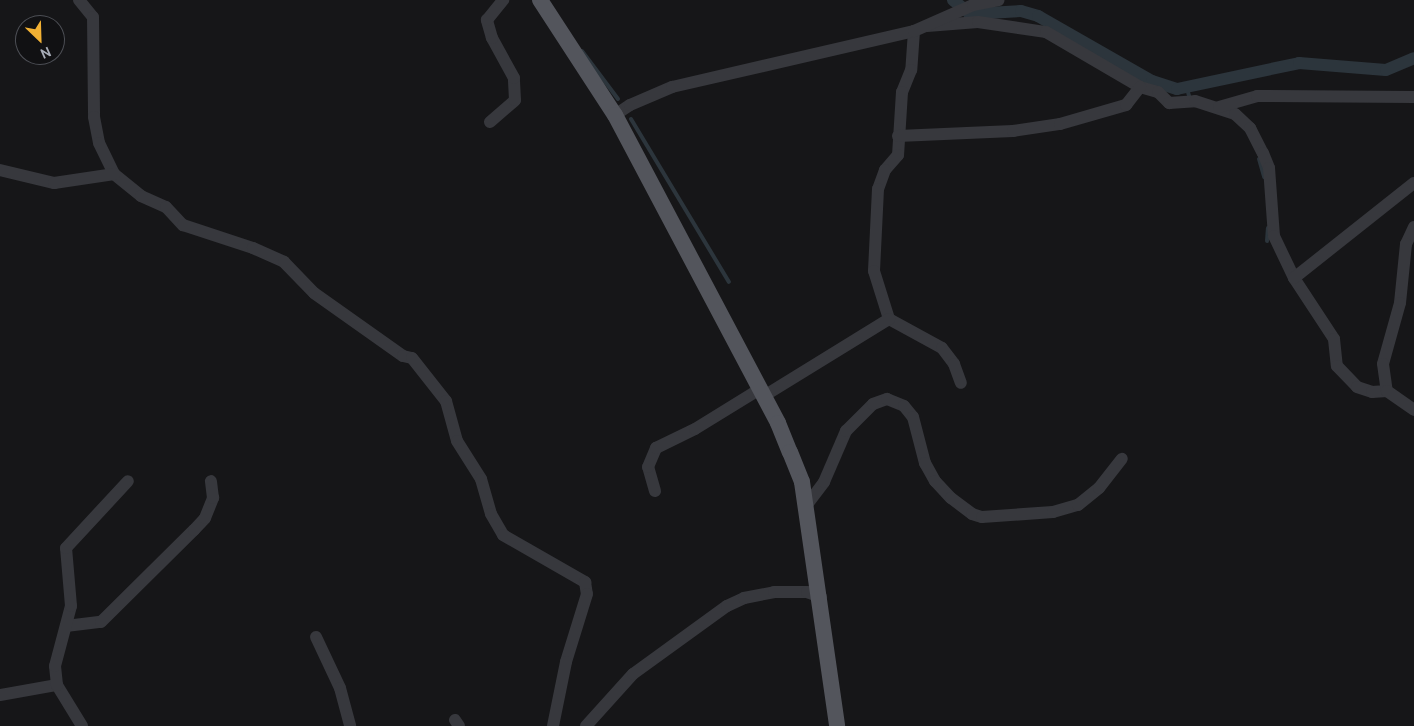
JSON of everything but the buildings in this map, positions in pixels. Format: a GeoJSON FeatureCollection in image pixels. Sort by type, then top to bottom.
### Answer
{"type":"FeatureCollection","features":[{"type":"Feature","properties":{"kind":"main road"},"geometry":{"type":"LineString","coordinates":[[540,0],[615,115],[762,392],[802,482],[837,726]]}},
{"type":"Feature","properties":{"kind":"street"},"geometry":{"type":"LineString","coordinates":[[79,0],[93,17],[94,117],[98,142],[114,174],[141,196],[166,208],[184,225],[253,248],[284,262],[314,293],[403,356],[412,358],[437,387],[446,401],[457,441],[483,484],[491,514],[503,535],[585,582],[587,587],[553,726]]}},
{"type":"Feature","properties":{"kind":"street"},"geometry":{"type":"LineString","coordinates":[[490,122],[515,100],[514,78],[492,38],[488,20],[503,0]]}},
{"type":"Feature","properties":{"kind":"street"},"geometry":{"type":"LineString","coordinates":[[615,115],[630,105],[672,87],[914,31],[973,5],[999,0]]}},
{"type":"Feature","properties":{"kind":"street"},"geometry":{"type":"LineString","coordinates":[[927,26],[978,22],[1046,32],[1140,86],[1158,92],[1169,103],[1191,102],[1219,106],[1235,114],[1250,128],[1263,153],[1269,168],[1274,236],[1294,278],[1334,339],[1337,366],[1357,387],[1372,392],[1387,391],[1414,410]]}},
{"type":"Feature","properties":{"kind":"street"},"geometry":{"type":"LineString","coordinates":[[914,31],[898,136],[898,155],[885,170],[878,188],[874,271],[889,319],[942,348],[954,364],[961,383]]}},
{"type":"Feature","properties":{"kind":"street"},"geometry":{"type":"LineString","coordinates":[[898,136],[1013,131],[1060,124],[1126,105],[1140,86]]}},
{"type":"Feature","properties":{"kind":"street"},"geometry":{"type":"LineString","coordinates":[[1219,106],[1257,96],[1414,97]]}},
{"type":"Feature","properties":{"kind":"street"},"geometry":{"type":"LineString","coordinates":[[0,170],[54,183],[114,174]]}},
{"type":"Feature","properties":{"kind":"street"},"geometry":{"type":"LineString","coordinates":[[1294,278],[1414,183]]}},
{"type":"Feature","properties":{"kind":"street"},"geometry":{"type":"LineString","coordinates":[[1387,391],[1385,352],[1400,303],[1406,244],[1414,228]]}},
{"type":"Feature","properties":{"kind":"street"},"geometry":{"type":"LineString","coordinates":[[655,491],[648,467],[656,448],[696,429],[889,319]]}},
{"type":"Feature","properties":{"kind":"street"},"geometry":{"type":"LineString","coordinates":[[806,506],[824,482],[846,431],[873,404],[887,399],[904,406],[913,417],[925,463],[935,481],[951,498],[972,514],[982,517],[1053,512],[1078,505],[1100,488],[1122,459]]}},
{"type":"Feature","properties":{"kind":"street"},"geometry":{"type":"LineString","coordinates":[[82,726],[57,685],[55,666],[66,626],[71,589],[66,548],[128,481]]}},
{"type":"Feature","properties":{"kind":"street"},"geometry":{"type":"LineString","coordinates":[[66,626],[101,622],[194,530],[205,518],[213,498],[211,481]]}},
{"type":"Feature","properties":{"kind":"street"},"geometry":{"type":"LineString","coordinates":[[586,726],[633,674],[727,606],[744,598],[774,592],[807,592],[820,597]]}},
{"type":"Feature","properties":{"kind":"street"},"geometry":{"type":"LineString","coordinates":[[316,637],[340,688],[350,726]]}},
{"type":"Feature","properties":{"kind":"street"},"geometry":{"type":"LineString","coordinates":[[0,695],[57,685]]}},
{"type":"Feature","properties":{"kind":"waterway"},"geometry":{"type":"LineString","coordinates":[[953,0],[970,14],[1021,11],[1038,16],[1152,81],[1177,89],[1299,63],[1386,70],[1414,58]]}},
{"type":"Feature","properties":{"kind":"waterway"},"geometry":{"type":"LineString","coordinates":[[582,51],[618,99]]}},
{"type":"Feature","properties":{"kind":"waterway"},"geometry":{"type":"LineString","coordinates":[[1187,89],[1190,99]]}},
{"type":"Feature","properties":{"kind":"waterway"},"geometry":{"type":"LineString","coordinates":[[631,119],[729,282]]}},
{"type":"Feature","properties":{"kind":"waterway"},"geometry":{"type":"LineString","coordinates":[[1259,159],[1264,177]]}},
{"type":"Feature","properties":{"kind":"waterway"},"geometry":{"type":"LineString","coordinates":[[1267,241],[1268,228]]}}]}
